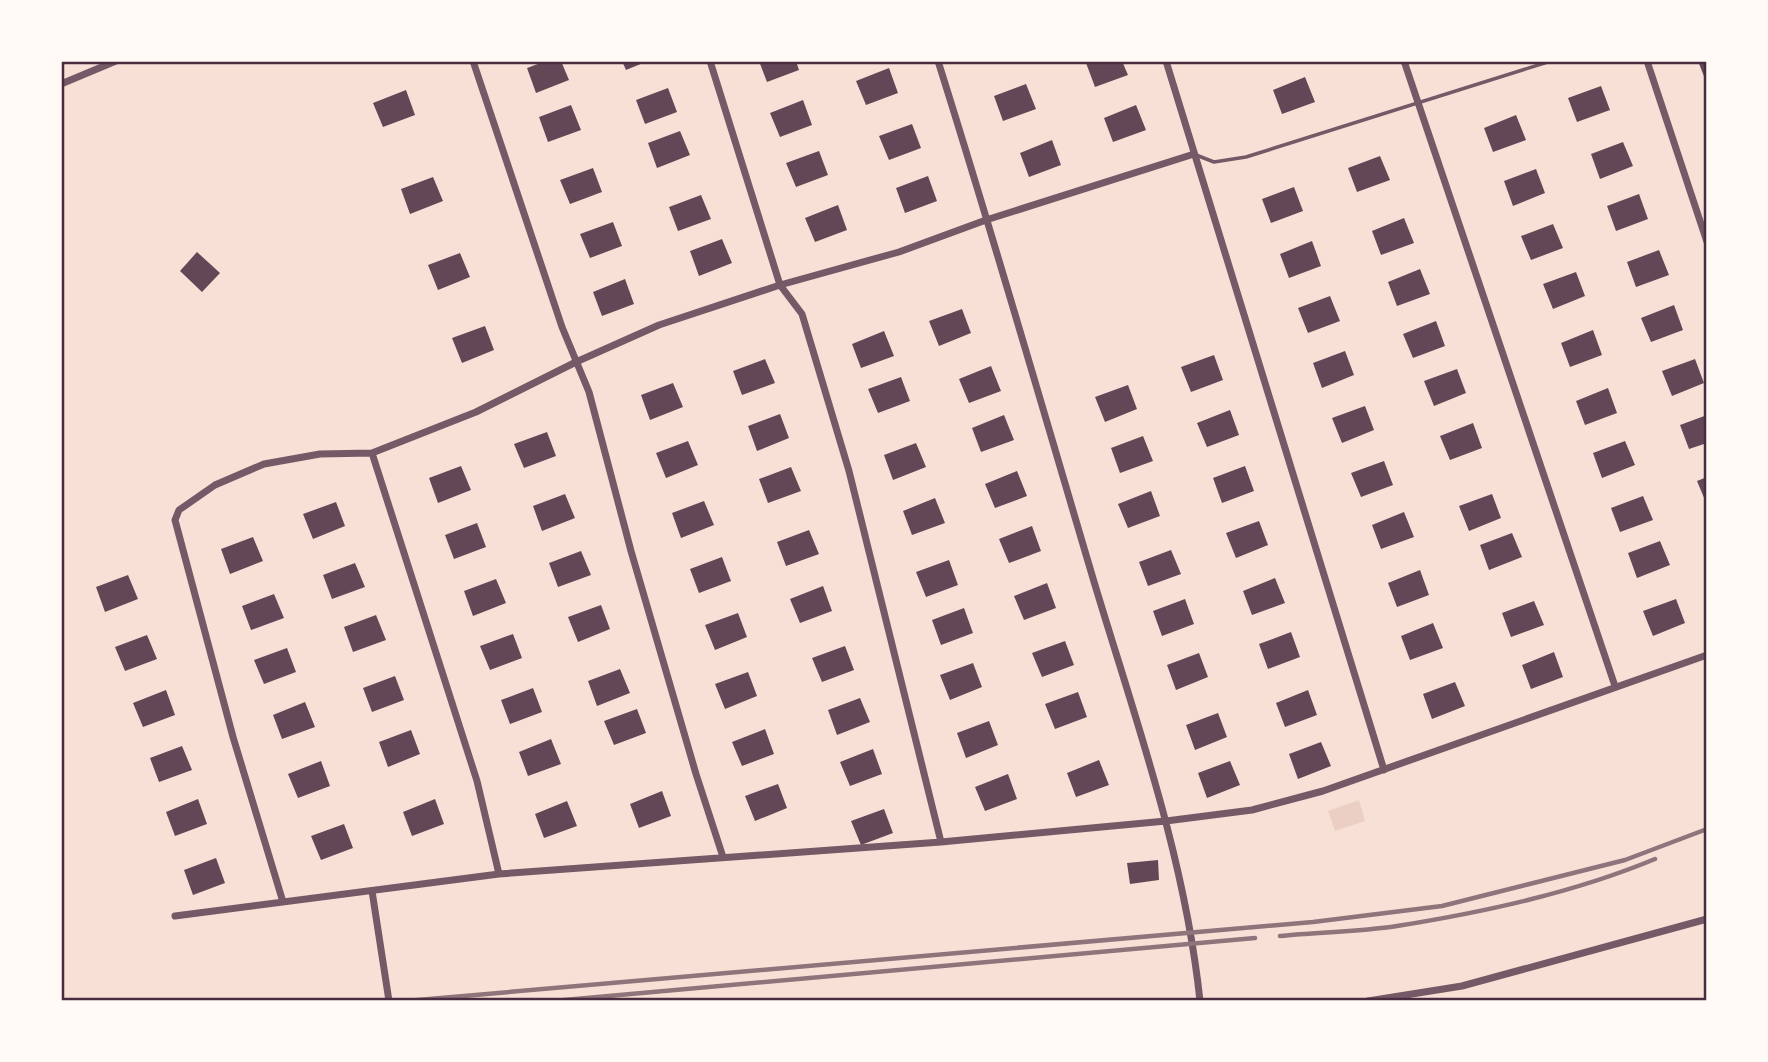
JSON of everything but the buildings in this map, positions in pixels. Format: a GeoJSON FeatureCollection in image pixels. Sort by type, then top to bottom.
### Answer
{"type":"FeatureCollection","features":[{"type":"Feature","properties":{"kind":"street"},"geometry":{"type":"LineString","coordinates":[[61,84],[116,61]]}},
{"type":"Feature","properties":{"kind":"street"},"geometry":{"type":"LineString","coordinates":[[473,61],[562,327],[589,392],[639,577],[723,857]]}},
{"type":"Feature","properties":{"kind":"street"},"geometry":{"type":"LineString","coordinates":[[710,61],[780,285],[802,314],[849,471],[941,842]]}},
{"type":"Feature","properties":{"kind":"street"},"geometry":{"type":"LineString","coordinates":[[938,61],[1166,821],[1193,943],[1200,1001]]}},
{"type":"Feature","properties":{"kind":"street"},"geometry":{"type":"LineString","coordinates":[[1166,61],[1384,769]]}},
{"type":"Feature","properties":{"kind":"street"},"geometry":{"type":"LineString","coordinates":[[1404,61],[1615,686]]}},
{"type":"Feature","properties":{"kind":"street"},"geometry":{"type":"LineString","coordinates":[[1647,61],[1707,242]]}},
{"type":"Feature","properties":{"kind":"street"},"geometry":{"type":"LineString","coordinates":[[283,902],[233,737],[175,520],[176,514],[215,485],[264,464],[320,454],[372,453],[475,412],[576,362],[659,326],[780,285],[899,252],[986,220],[1194,154]]}},
{"type":"Feature","properties":{"kind":"street"},"geometry":{"type":"LineString","coordinates":[[372,453],[477,781],[499,874]]}},
{"type":"Feature","properties":{"kind":"street"},"geometry":{"type":"LineString","coordinates":[[175,916],[499,874],[941,842],[1166,821],[1252,810],[1323,791],[1707,655]]}},
{"type":"Feature","properties":{"kind":"street"},"geometry":{"type":"LineString","coordinates":[[372,891],[389,1001]]}},
{"type":"Feature","properties":{"kind":"street"},"geometry":{"type":"LineString","coordinates":[[1368,1001],[1462,986],[1707,919]]}},
{"type":"Feature","properties":{"kind":"lane"},"geometry":{"type":"LineString","coordinates":[[1194,154],[1214,162],[1246,157],[1551,61]]}},
{"type":"Feature","properties":{"kind":"shaded area"},"geometry":{"type":"Polygon","coordinates":[[[1359,800],[1365,821],[1335,831],[1328,811],[1359,800]]]}},
{"type":"Feature","properties":{"kind":"railway"},"geometry":{"type":"LineString","coordinates":[[406,1001],[1313,922],[1442,906],[1625,860],[1707,829]]}},
{"type":"Feature","properties":{"kind":"railway"},"geometry":{"type":"LineString","coordinates":[[1280,936],[1382,928],[1462,914],[1528,900],[1592,882],[1655,859]]}},
{"type":"Feature","properties":{"kind":"railway"},"geometry":{"type":"LineString","coordinates":[[553,1001],[1255,938]]}}]}
